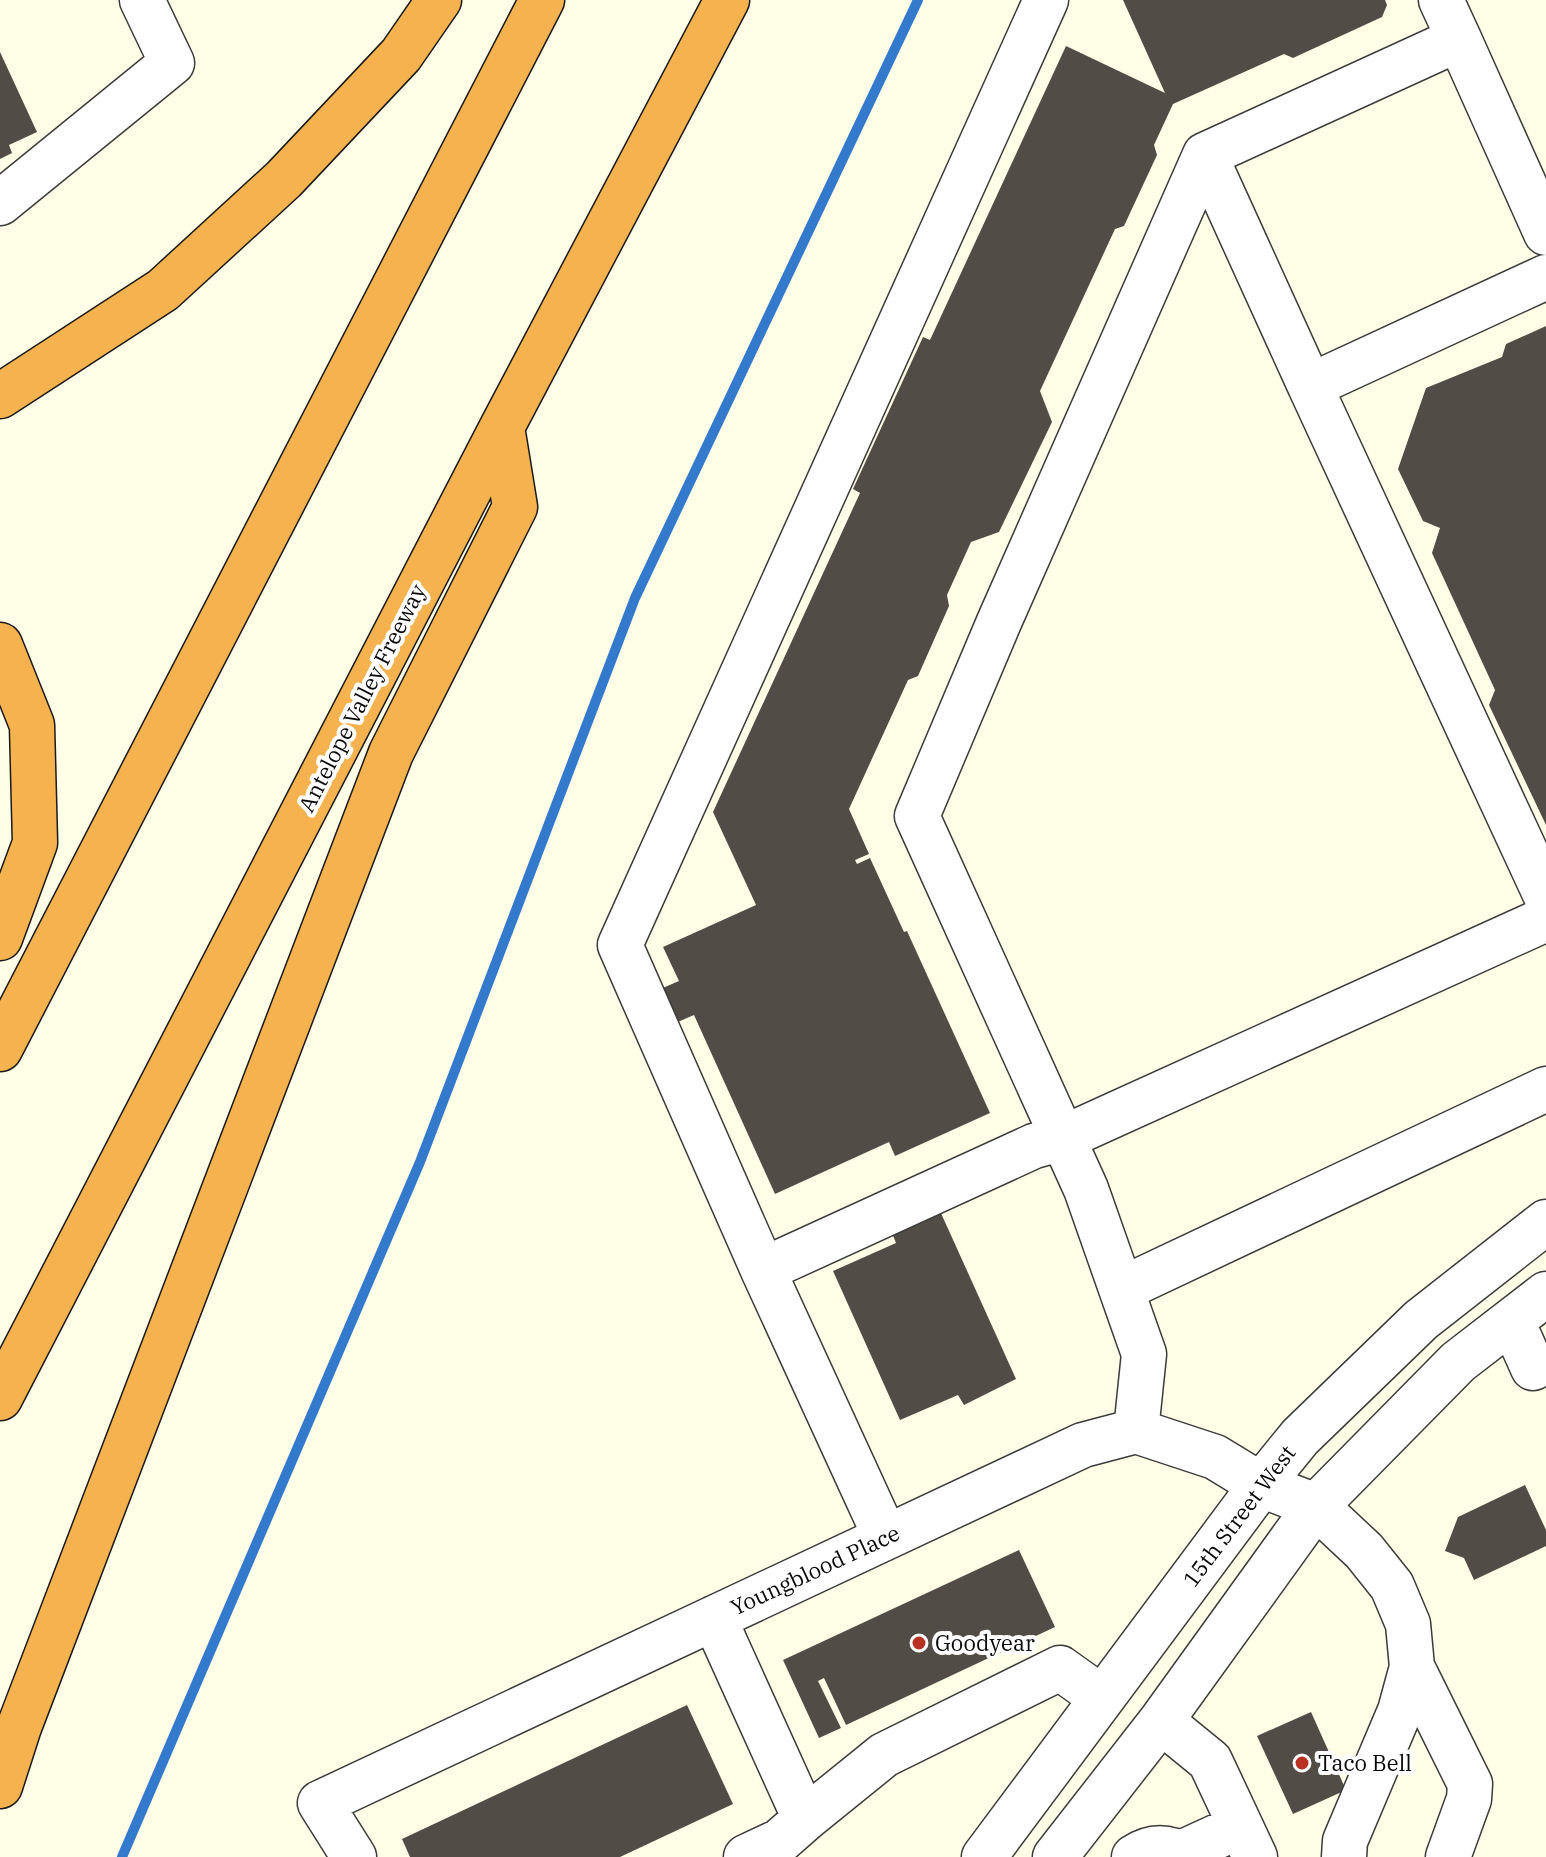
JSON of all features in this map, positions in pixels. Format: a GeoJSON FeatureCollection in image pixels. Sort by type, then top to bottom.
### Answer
{"type":"FeatureCollection","features":[{"type":"Feature","properties":{"kind":"highway"},"geometry":{"type":"LineString","coordinates":[[0,396],[163,290],[284,179],[401,55],[439,0]]}},
{"type":"Feature","properties":{"kind":"highway"},"geometry":{"type":"LineString","coordinates":[[0,1049],[542,0]]}},
{"type":"Feature","properties":{"kind":"highway","name":"Antelope Valley Freeway"},"geometry":{"type":"LineString","coordinates":[[0,1398],[502,427],[727,0]]}},
{"type":"Feature","properties":{"kind":"highway"},"geometry":{"type":"LineString","coordinates":[[0,1786],[19,1727],[391,753],[515,507],[502,427]]}},
{"type":"Feature","properties":{"kind":"highway"},"geometry":{"type":"LineString","coordinates":[[0,645],[32,725],[35,843],[0,938]]}},
{"type":"Feature","properties":{"kind":"street"},"geometry":{"type":"LineString","coordinates":[[0,203],[172,63],[142,0]]}},
{"type":"Feature","properties":{"kind":"street"},"geometry":{"type":"LineString","coordinates":[[885,1536],[763,1270],[620,945],[1046,0]]}},
{"type":"Feature","properties":{"kind":"street"},"geometry":{"type":"LineString","coordinates":[[1441,0],[1546,233]]}},
{"type":"Feature","properties":{"kind":"street"},"geometry":{"type":"LineString","coordinates":[[1344,1857],[1345,1841],[1400,1711],[1412,1667],[1408,1624],[1392,1586],[1364,1551],[1316,1506],[1261,1485],[1215,1457],[1136,1431],[1144,1354],[1122,1289],[1086,1189],[917,816],[1205,155],[1459,39]]}},
{"type":"Feature","properties":{"kind":"street"},"geometry":{"type":"LineString","coordinates":[[1205,155],[1546,896]]}},
{"type":"Feature","properties":{"kind":"street"},"geometry":{"type":"LineString","coordinates":[[1310,386],[1546,277]]}},
{"type":"Feature","properties":{"kind":"street"},"geometry":{"type":"LineString","coordinates":[[763,1270],[1546,919]]}},
{"type":"Feature","properties":{"kind":"street"},"geometry":{"type":"LineString","coordinates":[[1122,1289],[1546,1089]]}},
{"type":"Feature","properties":{"kind":"street","name":"15th Street West"},"geometry":{"type":"LineString","coordinates":[[984,1857],[1300,1437],[1421,1320],[1546,1222]]}},
{"type":"Feature","properties":{"kind":"street"},"geometry":{"type":"LineString","coordinates":[[1533,1368],[1526,1310],[1534,1269],[1546,1261]]}},
{"type":"Feature","properties":{"kind":"street"},"geometry":{"type":"LineString","coordinates":[[1055,1857],[1161,1721],[1316,1506],[1458,1362],[1526,1310]]}},
{"type":"Feature","properties":{"kind":"street","name":"Youngblood Place"},"geometry":{"type":"LineString","coordinates":[[354,1857],[320,1803],[1083,1445],[1136,1431]]}},
{"type":"Feature","properties":{"kind":"street"},"geometry":{"type":"LineString","coordinates":[[714,1618],[780,1844],[884,1755],[1060,1668],[1102,1698]]}},
{"type":"Feature","properties":{"kind":"street"},"geometry":{"type":"LineString","coordinates":[[1412,1667],[1470,1784],[1469,1799],[1448,1857]]}},
{"type":"Feature","properties":{"kind":"street"},"geometry":{"type":"LineString","coordinates":[[1134,1857],[1144,1850],[1173,1849],[1184,1855],[1248,1841],[1210,1761],[1161,1721]]}},
{"type":"Feature","properties":{"kind":"building"},"geometry":{"type":"Polygon","coordinates":[[[1123,0],[1385,0],[1387,5],[1382,17],[1293,58],[1284,54],[1173,104],[1154,145],[1157,155],[1124,226],[1115,229],[1040,391],[1052,422],[999,532],[971,542],[947,595],[949,606],[918,676],[908,680],[849,809],[869,854],[855,860],[857,864],[870,858],[990,1113],[895,1156],[889,1142],[775,1194],[694,1015],[673,1024],[658,990],[679,981],[663,947],[756,905],[713,812],[860,493],[853,489],[923,337],[930,340],[1066,46],[1165,93],[1123,0]]]}},
{"type":"Feature","properties":{"kind":"building"},"geometry":{"type":"Polygon","coordinates":[[[0,52],[37,132],[9,145],[12,153],[0,159],[0,52]]]}},
{"type":"Feature","properties":{"kind":"building"},"geometry":{"type":"Polygon","coordinates":[[[1546,326],[1546,825],[1489,705],[1495,690],[1432,553],[1440,528],[1423,521],[1398,469],[1426,388],[1502,357],[1506,344],[1546,326]]]}},
{"type":"Feature","properties":{"kind":"building"},"geometry":{"type":"Polygon","coordinates":[[[940,1211],[1016,1379],[964,1405],[958,1395],[900,1420],[833,1271],[896,1243],[892,1233],[940,1211]]]}},
{"type":"Feature","properties":{"kind":"building"},"geometry":{"type":"Polygon","coordinates":[[[1525,1485],[1546,1530],[1546,1546],[1474,1580],[1464,1558],[1445,1551],[1458,1517],[1525,1485]]]}},
{"type":"Feature","properties":{"kind":"building","name":"Goodyear"},"geometry":{"type":"Polygon","coordinates":[[[1019,1550],[1055,1627],[846,1725],[824,1678],[818,1681],[841,1728],[819,1738],[783,1660],[1019,1550]]]}},
{"type":"Feature","properties":{"kind":"building"},"geometry":{"type":"Polygon","coordinates":[[[687,1705],[733,1804],[620,1857],[410,1857],[402,1839],[687,1705]]]}},
{"type":"Feature","properties":{"kind":"building","name":"Taco Bell"},"geometry":{"type":"Polygon","coordinates":[[[1311,1712],[1346,1790],[1293,1814],[1257,1736],[1311,1712]]]}},
{"type":"Feature","properties":{"kind":"waterway"},"geometry":{"type":"LineString","coordinates":[[122,1857],[420,1162],[635,598],[918,0]]}},
{"type":"Feature","properties":{"kind":"place","name":"Goodyear"},"geometry":{"type":"Point","coordinates":[919,1643]}},
{"type":"Feature","properties":{"kind":"place","name":"Taco Bell"},"geometry":{"type":"Point","coordinates":[1302,1763]}}]}
